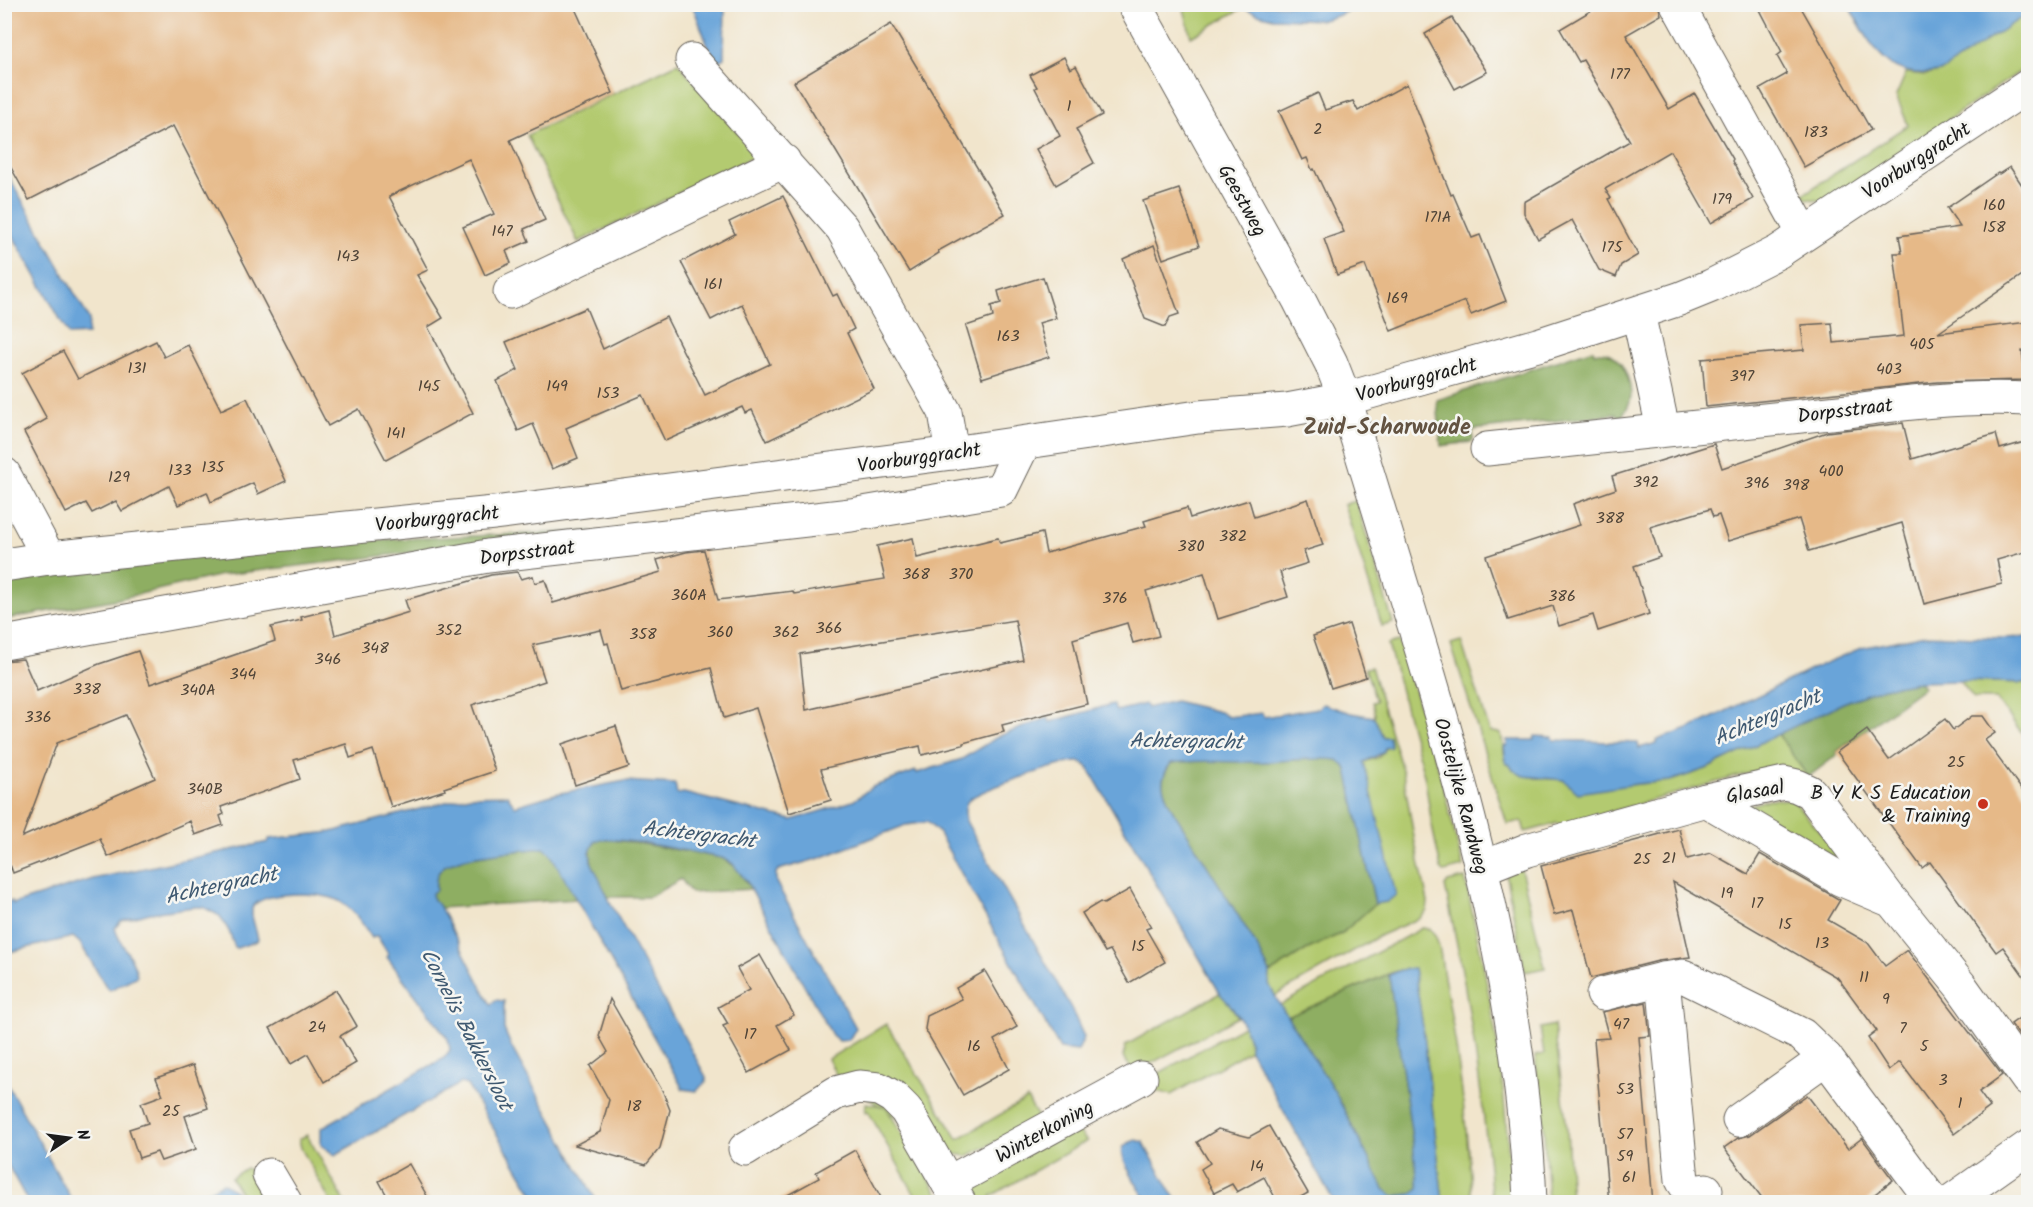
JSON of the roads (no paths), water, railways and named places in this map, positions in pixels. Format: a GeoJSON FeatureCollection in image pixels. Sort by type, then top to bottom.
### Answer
{"type":"FeatureCollection","features":[{"type":"Feature","properties":{"kind":"street","name":"Geestweg"},"geometry":{"type":"LineString","coordinates":[[1134,4],[1299,300],[1331,363],[1345,399]]}},
{"type":"Feature","properties":{"kind":"street"},"geometry":{"type":"LineString","coordinates":[[1677,4],[1804,234]]}},
{"type":"Feature","properties":{"kind":"street"},"geometry":{"type":"LineString","coordinates":[[692,60],[842,228],[945,412],[952,453]]}},
{"type":"Feature","properties":{"kind":"street","name":"Voorburggracht"},"geometry":{"type":"LineString","coordinates":[[4,565],[49,558],[494,513],[952,453],[1198,417],[1287,410],[1345,399],[1486,360],[1638,313],[1679,299],[1737,274],[1778,252],[2028,86]]}},
{"type":"Feature","properties":{"kind":"street"},"geometry":{"type":"LineString","coordinates":[[510,292],[784,161]]}},
{"type":"Feature","properties":{"kind":"street"},"geometry":{"type":"LineString","coordinates":[[1638,313],[1663,429]]}},
{"type":"Feature","properties":{"kind":"street","name":"Dorpsstraat"},"geometry":{"type":"LineString","coordinates":[[1487,449],[1849,411],[1899,403],[1994,397],[2028,399]]}},
{"type":"Feature","properties":{"kind":"street","name":"Oostelijke Randweg"},"geometry":{"type":"LineString","coordinates":[[1345,399],[1454,758],[1482,868],[1511,1021],[1522,1094],[1530,1203]]}},
{"type":"Feature","properties":{"kind":"street","name":"Dorpsstraat"},"geometry":{"type":"LineString","coordinates":[[4,643],[488,556],[851,515],[1001,490],[1024,443]]}},
{"type":"Feature","properties":{"kind":"street"},"geometry":{"type":"LineString","coordinates":[[4,474],[49,558]]}},
{"type":"Feature","properties":{"kind":"street","name":"Glasaal"},"geometry":{"type":"LineString","coordinates":[[1482,868],[1527,850],[1706,800],[1784,783],[1797,786],[1810,792],[1892,901],[1960,985],[2028,1080]]}},
{"type":"Feature","properties":{"kind":"street","name":"Glasaal"},"geometry":{"type":"LineString","coordinates":[[1706,800],[1840,879],[1892,901]]}},
{"type":"Feature","properties":{"kind":"street"},"geometry":{"type":"LineString","coordinates":[[1603,994],[1683,976],[1802,1035],[1826,1058],[1933,1203]]}},
{"type":"Feature","properties":{"kind":"street"},"geometry":{"type":"LineString","coordinates":[[1663,979],[1683,1179],[1690,1192],[1706,1190]]}},
{"type":"Feature","properties":{"kind":"street"},"geometry":{"type":"LineString","coordinates":[[1739,1120],[1826,1058]]}},
{"type":"Feature","properties":{"kind":"street","name":"Winterkoning"},"geometry":{"type":"LineString","coordinates":[[746,1149],[836,1093],[859,1087],[879,1089],[893,1097],[906,1110],[953,1193],[1141,1078]]}},
{"type":"Feature","properties":{"kind":"street"},"geometry":{"type":"LineString","coordinates":[[1950,1203],[2028,1147]]}},
{"type":"Feature","properties":{"kind":"street"},"geometry":{"type":"LineString","coordinates":[[269,1174],[285,1203]]}},
{"type":"Feature","properties":{"kind":"water"},"geometry":{"type":"Polygon","coordinates":[[[1957,4],[2028,5],[2028,13],[1940,72],[1920,73],[1892,66],[1882,57],[1873,47],[1848,5],[1936,5],[1942,7],[1957,4]]]}},
{"type":"Feature","properties":{"kind":"water"},"geometry":{"type":"Polygon","coordinates":[[[692,5],[725,5],[724,58],[717,62],[709,49],[692,5]]]}},
{"type":"Feature","properties":{"kind":"water"},"geometry":{"type":"Polygon","coordinates":[[[1237,5],[1360,5],[1323,20],[1273,18],[1237,5]]]}},
{"type":"Feature","properties":{"kind":"water"},"geometry":{"type":"Polygon","coordinates":[[[4,168],[89,319],[88,334],[69,335],[5,222],[4,168]]]}},
{"type":"Feature","properties":{"kind":"water","name":"Achtergracht"},"geometry":{"type":"Polygon","coordinates":[[[1925,635],[2028,637],[2028,683],[1918,682],[1883,688],[1843,703],[1706,769],[1670,781],[1578,793],[1563,780],[1523,776],[1506,764],[1504,746],[1507,746],[1507,740],[1534,740],[1535,736],[1553,737],[1554,740],[1638,743],[1639,748],[1657,743],[1657,740],[1691,728],[1861,648],[1925,635]]]}},
{"type":"Feature","properties":{"kind":"water"},"geometry":{"type":"Polygon","coordinates":[[[1175,701],[1220,712],[1228,717],[1262,713],[1264,717],[1318,708],[1323,704],[1351,713],[1374,717],[1383,737],[1389,737],[1391,747],[1385,748],[1384,752],[1364,762],[1396,895],[1387,902],[1375,904],[1347,769],[1338,760],[1171,763],[1164,775],[1163,786],[1172,809],[1257,946],[1270,973],[1269,984],[1280,1005],[1334,1090],[1384,1189],[1394,1196],[1411,1194],[1419,1188],[1389,975],[1400,970],[1414,968],[1424,1034],[1443,1202],[1334,1202],[1250,1050],[1241,1020],[1221,995],[1089,769],[1080,762],[1041,771],[989,789],[970,799],[965,806],[966,821],[1071,1008],[1084,1037],[1078,1051],[1060,1049],[938,832],[927,822],[906,825],[820,858],[778,870],[776,873],[776,882],[856,1028],[849,1040],[839,1041],[832,1035],[747,882],[732,863],[722,858],[657,845],[621,840],[595,841],[590,852],[591,861],[612,906],[706,1077],[706,1082],[696,1091],[683,1089],[550,853],[544,848],[475,856],[450,863],[442,868],[436,878],[436,890],[432,893],[433,900],[439,905],[491,1005],[495,1000],[504,1001],[504,1029],[512,1048],[597,1202],[538,1202],[467,1085],[461,1083],[335,1155],[321,1145],[321,1128],[444,1058],[450,1050],[448,1039],[387,957],[389,955],[377,936],[372,938],[353,912],[337,900],[318,895],[292,894],[279,895],[258,902],[252,908],[252,916],[258,939],[237,948],[220,916],[203,907],[150,913],[121,921],[115,928],[136,969],[137,976],[110,990],[80,943],[73,937],[5,953],[5,903],[12,901],[13,904],[93,879],[268,842],[269,839],[331,832],[469,796],[507,795],[515,806],[555,794],[625,781],[675,784],[677,794],[684,793],[792,820],[853,801],[872,787],[916,771],[917,773],[962,759],[999,736],[1048,718],[1050,722],[1113,704],[1116,711],[1145,704],[1147,708],[1175,701]]]}},
{"type":"Feature","properties":{"kind":"water"},"geometry":{"type":"Polygon","coordinates":[[[5,1080],[73,1202],[28,1202],[5,1160],[5,1080]]]}},
{"type":"Feature","properties":{"kind":"water"},"geometry":{"type":"Polygon","coordinates":[[[1136,1140],[1143,1142],[1177,1202],[1148,1202],[1145,1198],[1127,1167],[1122,1153],[1126,1145],[1136,1140]]]}},
{"type":"Feature","properties":{"kind":"water"},"geometry":{"type":"Polygon","coordinates":[[[223,1183],[236,1192],[237,1202],[187,1202],[223,1183]]]}},
{"type":"Feature","properties":{"kind":"place","name":"B Y K S Education & Training"},"geometry":{"type":"Point","coordinates":[1983,804]}},
{"type":"Feature","properties":{"kind":"district","name":"Zuid-Scharwoude"},"geometry":{"type":"Point","coordinates":[1387,426]}},
{"type":"Feature","properties":{"kind":"water label","name":"Cornelis Bakkersloot"},"geometry":{"type":"Point","coordinates":[467,1029]}}]}
